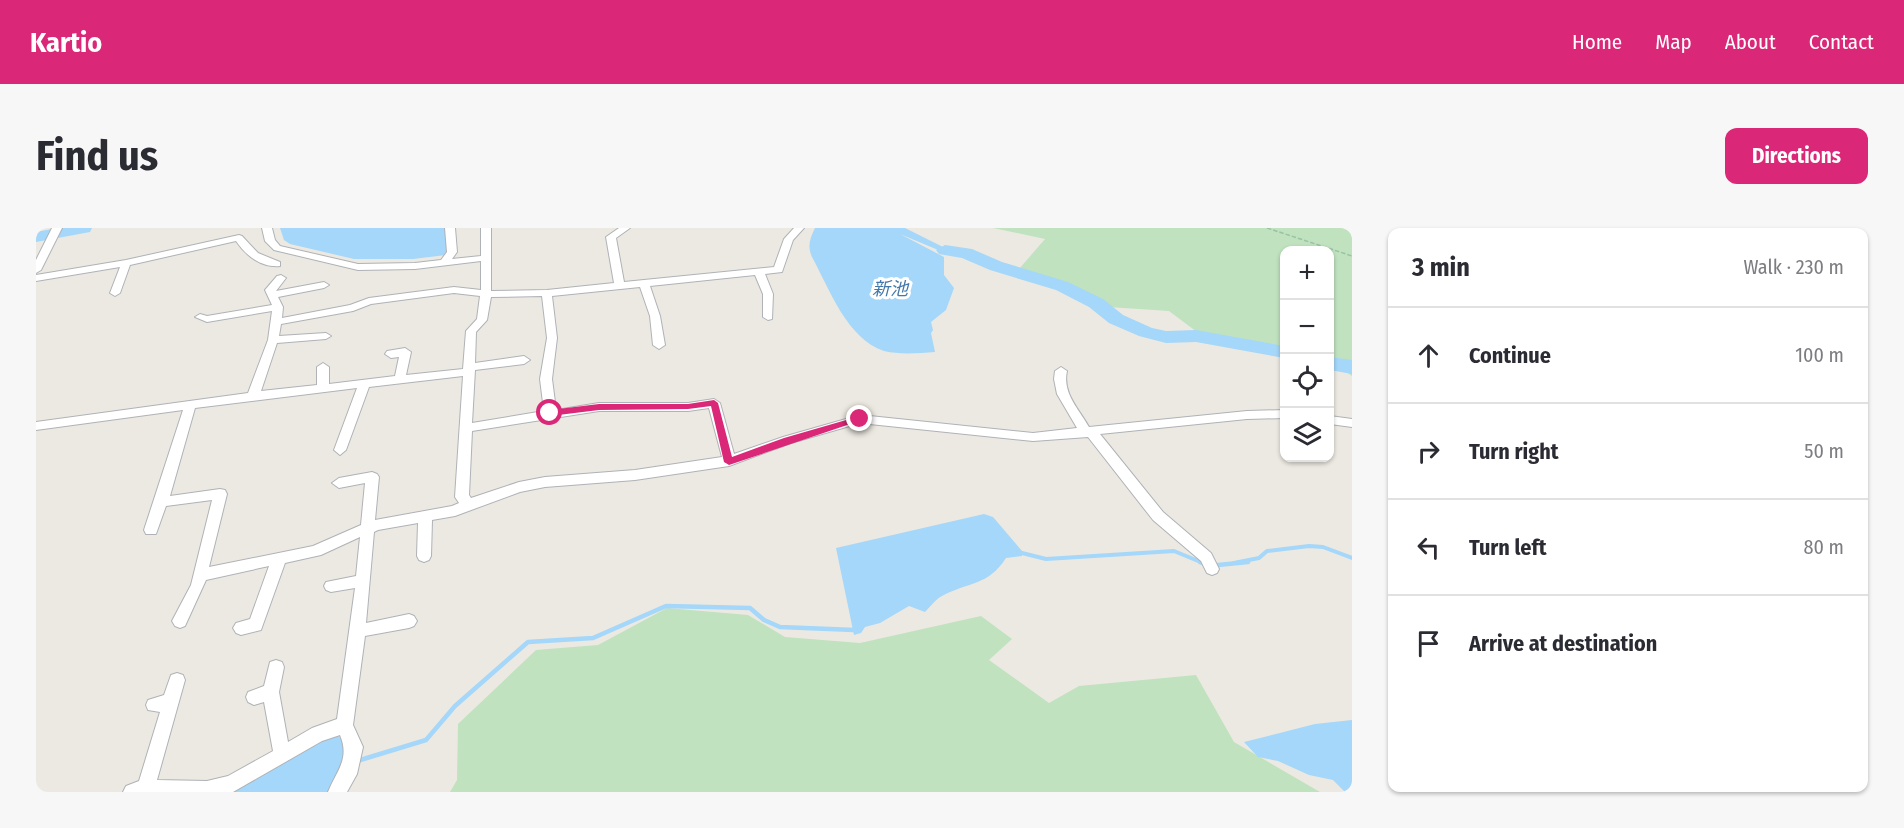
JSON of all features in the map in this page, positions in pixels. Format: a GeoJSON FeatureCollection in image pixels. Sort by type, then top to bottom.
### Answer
{"type":"FeatureCollection","features":[{"type":"Feature","properties":{"kind":"street"},"geometry":{"type":"LineString","coordinates":[[267,228],[270,241],[277,248],[337,263],[382,268],[485,258]]}},
{"type":"Feature","properties":{"kind":"street"},"geometry":{"type":"LineString","coordinates":[[445,262],[452,252],[450,228]]}},
{"type":"Feature","properties":{"kind":"street"},"geometry":{"type":"LineString","coordinates":[[469,504],[462,497],[469,341],[471,332],[482,320],[486,294],[486,228]]}},
{"type":"Feature","properties":{"kind":"street"},"geometry":{"type":"LineString","coordinates":[[619,284],[611,237],[625,228]]}},
{"type":"Feature","properties":{"kind":"street"},"geometry":{"type":"LineString","coordinates":[[276,322],[401,296],[454,290],[486,294],[548,293],[619,284],[777,270],[789,239],[799,228]]}},
{"type":"Feature","properties":{"kind":"street"},"geometry":{"type":"LineString","coordinates":[[36,270],[56,231]]}},
{"type":"Feature","properties":{"kind":"street"},"geometry":{"type":"LineString","coordinates":[[36,278],[126,263],[239,238],[248,253],[258,260],[277,264]]}},
{"type":"Feature","properties":{"kind":"street"},"geometry":{"type":"LineString","coordinates":[[115,293],[126,263]]}},
{"type":"Feature","properties":{"kind":"street"},"geometry":{"type":"LineString","coordinates":[[759,273],[768,294],[768,317]]}},
{"type":"Feature","properties":{"kind":"street"},"geometry":{"type":"LineString","coordinates":[[253,311],[281,279]]}},
{"type":"Feature","properties":{"kind":"street"},"geometry":{"type":"LineString","coordinates":[[644,283],[648,301],[655,315],[653,324],[659,345]]}},
{"type":"Feature","properties":{"kind":"street"},"geometry":{"type":"LineString","coordinates":[[272,292],[324,285]]}},
{"type":"Feature","properties":{"kind":"street"},"geometry":{"type":"LineString","coordinates":[[253,396],[273,340],[278,307],[272,292]]}},
{"type":"Feature","properties":{"kind":"street"},"geometry":{"type":"LineString","coordinates":[[548,293],[552,338],[546,380],[550,413]]}},
{"type":"Feature","properties":{"kind":"street"},"geometry":{"type":"LineString","coordinates":[[200,317],[207,319],[278,307]]}},
{"type":"Feature","properties":{"kind":"street"},"geometry":{"type":"LineString","coordinates":[[273,340],[327,336]]}},
{"type":"Feature","properties":{"kind":"street"},"geometry":{"type":"LineString","coordinates":[[391,354],[405,352],[400,379]]}},
{"type":"Feature","properties":{"kind":"street"},"geometry":{"type":"LineString","coordinates":[[36,426],[253,396],[400,379],[524,360]]}},
{"type":"Feature","properties":{"kind":"street"},"geometry":{"type":"LineString","coordinates":[[323,367],[323,388]]}},
{"type":"Feature","properties":{"kind":"street"},"geometry":{"type":"LineString","coordinates":[[1061,371],[1058,379],[1062,391],[1088,433],[1158,516],[1200,551],[1212,569]]}},
{"type":"Feature","properties":{"kind":"street"},"geometry":{"type":"LineString","coordinates":[[340,450],[365,383]]}},
{"type":"Feature","properties":{"kind":"street"},"geometry":{"type":"LineString","coordinates":[[465,428],[599,407],[688,406],[714,403],[729,462]]}},
{"type":"Feature","properties":{"kind":"street"},"geometry":{"type":"LineString","coordinates":[[151,530],[190,405]]}},
{"type":"Feature","properties":{"kind":"street"},"geometry":{"type":"LineString","coordinates":[[200,575],[316,550],[367,529],[455,511],[519,487],[545,482],[635,475],[729,462],[787,440],[860,419],[1033,437],[1247,415],[1280,414]]}},
{"type":"Feature","properties":{"kind":"street"},"geometry":{"type":"LineString","coordinates":[[1334,421],[1352,423]]}},
{"type":"Feature","properties":{"kind":"street"},"geometry":{"type":"LineString","coordinates":[[337,792],[348,774],[354,752],[345,725],[358,631],[372,477],[339,483]]}},
{"type":"Feature","properties":{"kind":"street"},"geometry":{"type":"LineString","coordinates":[[161,502],[220,494],[198,585],[180,621]]}},
{"type":"Feature","properties":{"kind":"street"},"geometry":{"type":"LineString","coordinates":[[424,556],[425,516]]}},
{"type":"Feature","properties":{"kind":"street"},"geometry":{"type":"LineString","coordinates":[[241,628],[256,626],[280,557]]}},
{"type":"Feature","properties":{"kind":"street"},"geometry":{"type":"LineString","coordinates":[[331,586],[362,581]]}},
{"type":"Feature","properties":{"kind":"street"},"geometry":{"type":"LineString","coordinates":[[358,631],[408,621]]}},
{"type":"Feature","properties":{"kind":"street"},"geometry":{"type":"LineString","coordinates":[[276,667],[271,692],[282,755]]}},
{"type":"Feature","properties":{"kind":"street"},"geometry":{"type":"LineString","coordinates":[[177,680],[162,703],[139,790],[207,790],[231,784],[318,734],[345,725]]}},
{"type":"Feature","properties":{"kind":"street"},"geometry":{"type":"LineString","coordinates":[[254,697],[271,692]]}},
{"type":"Feature","properties":{"kind":"path"},"geometry":{"type":"LineString","coordinates":[[1267,228],[1352,256]]}},
{"type":"Feature","properties":{"kind":"green space"},"geometry":{"type":"Polygon","coordinates":[[[993,228],[1352,228],[1352,376],[1334,364],[1334,246],[1280,246],[1280,346],[1197,332],[1169,311],[1108,307],[1087,293],[1019,269],[1045,239],[993,228]]]}},
{"type":"Feature","properties":{"kind":"green space"},"geometry":{"type":"Polygon","coordinates":[[[667,608],[748,615],[785,637],[860,643],[981,616],[1012,639],[989,660],[1049,703],[1079,686],[1196,675],[1234,742],[1320,792],[450,792],[457,780],[458,724],[536,650],[598,645],[667,608]]]}},
{"type":"Feature","properties":{"kind":"water"},"geometry":{"type":"Polygon","coordinates":[[[280,228],[447,228],[449,249],[446,255],[413,259],[354,259],[290,244],[284,240],[280,228]]]}},
{"type":"Feature","properties":{"kind":"water","name":"新池"},"geometry":{"type":"Polygon","coordinates":[[[815,228],[905,228],[945,248],[943,252],[900,234],[944,257],[944,275],[954,288],[946,310],[931,322],[935,352],[884,351],[871,345],[860,336],[840,311],[812,257],[810,242],[815,228]]]}},
{"type":"Feature","properties":{"kind":"water"},"geometry":{"type":"Polygon","coordinates":[[[984,514],[993,517],[1022,551],[1022,556],[1006,558],[985,579],[951,591],[935,601],[925,612],[909,606],[880,623],[865,627],[861,633],[854,635],[836,548],[984,514]]]}},
{"type":"Feature","properties":{"kind":"water"},"geometry":{"type":"Polygon","coordinates":[[[1352,720],[1352,792],[1345,792],[1333,780],[1309,775],[1278,761],[1258,757],[1244,742],[1315,724],[1352,720]]]}},
{"type":"Feature","properties":{"kind":"water"},"geometry":{"type":"Polygon","coordinates":[[[338,736],[348,745],[348,752],[331,792],[226,792],[319,740],[338,736]]]}},
{"type":"Feature","properties":{"kind":"waterway"},"geometry":{"type":"LineString","coordinates":[[36,237],[84,228]]}},
{"type":"Feature","properties":{"kind":"waterway"},"geometry":{"type":"LineString","coordinates":[[945,250],[966,253],[996,266],[1062,286],[1096,303],[1116,319],[1146,332],[1166,337],[1196,336],[1280,351]]}},
{"type":"Feature","properties":{"kind":"waterway"},"geometry":{"type":"LineString","coordinates":[[1334,365],[1352,367]]}},
{"type":"Feature","properties":{"kind":"waterway"},"geometry":{"type":"LineString","coordinates":[[1234,563],[1259,558],[1267,551],[1309,546],[1323,547],[1352,558]]}},
{"type":"Feature","properties":{"kind":"waterway"},"geometry":{"type":"LineString","coordinates":[[1018,552],[1046,559],[1174,551],[1203,563],[1200,562]]}},
{"type":"Feature","properties":{"kind":"waterway"},"geometry":{"type":"LineString","coordinates":[[1218,565],[1248,562]]}},
{"type":"Feature","properties":{"kind":"waterway"},"geometry":{"type":"LineString","coordinates":[[357,761],[426,740],[455,706],[528,642],[593,638],[666,606],[750,608],[764,620],[780,627],[854,630],[855,627]]}},
{"type":"Feature","properties":{"kind":"route"},"geometry":{"type":"LineString","coordinates":[[550,413],[599,407],[688,406],[714,403],[729,462],[787,440],[860,419]]}}]}
